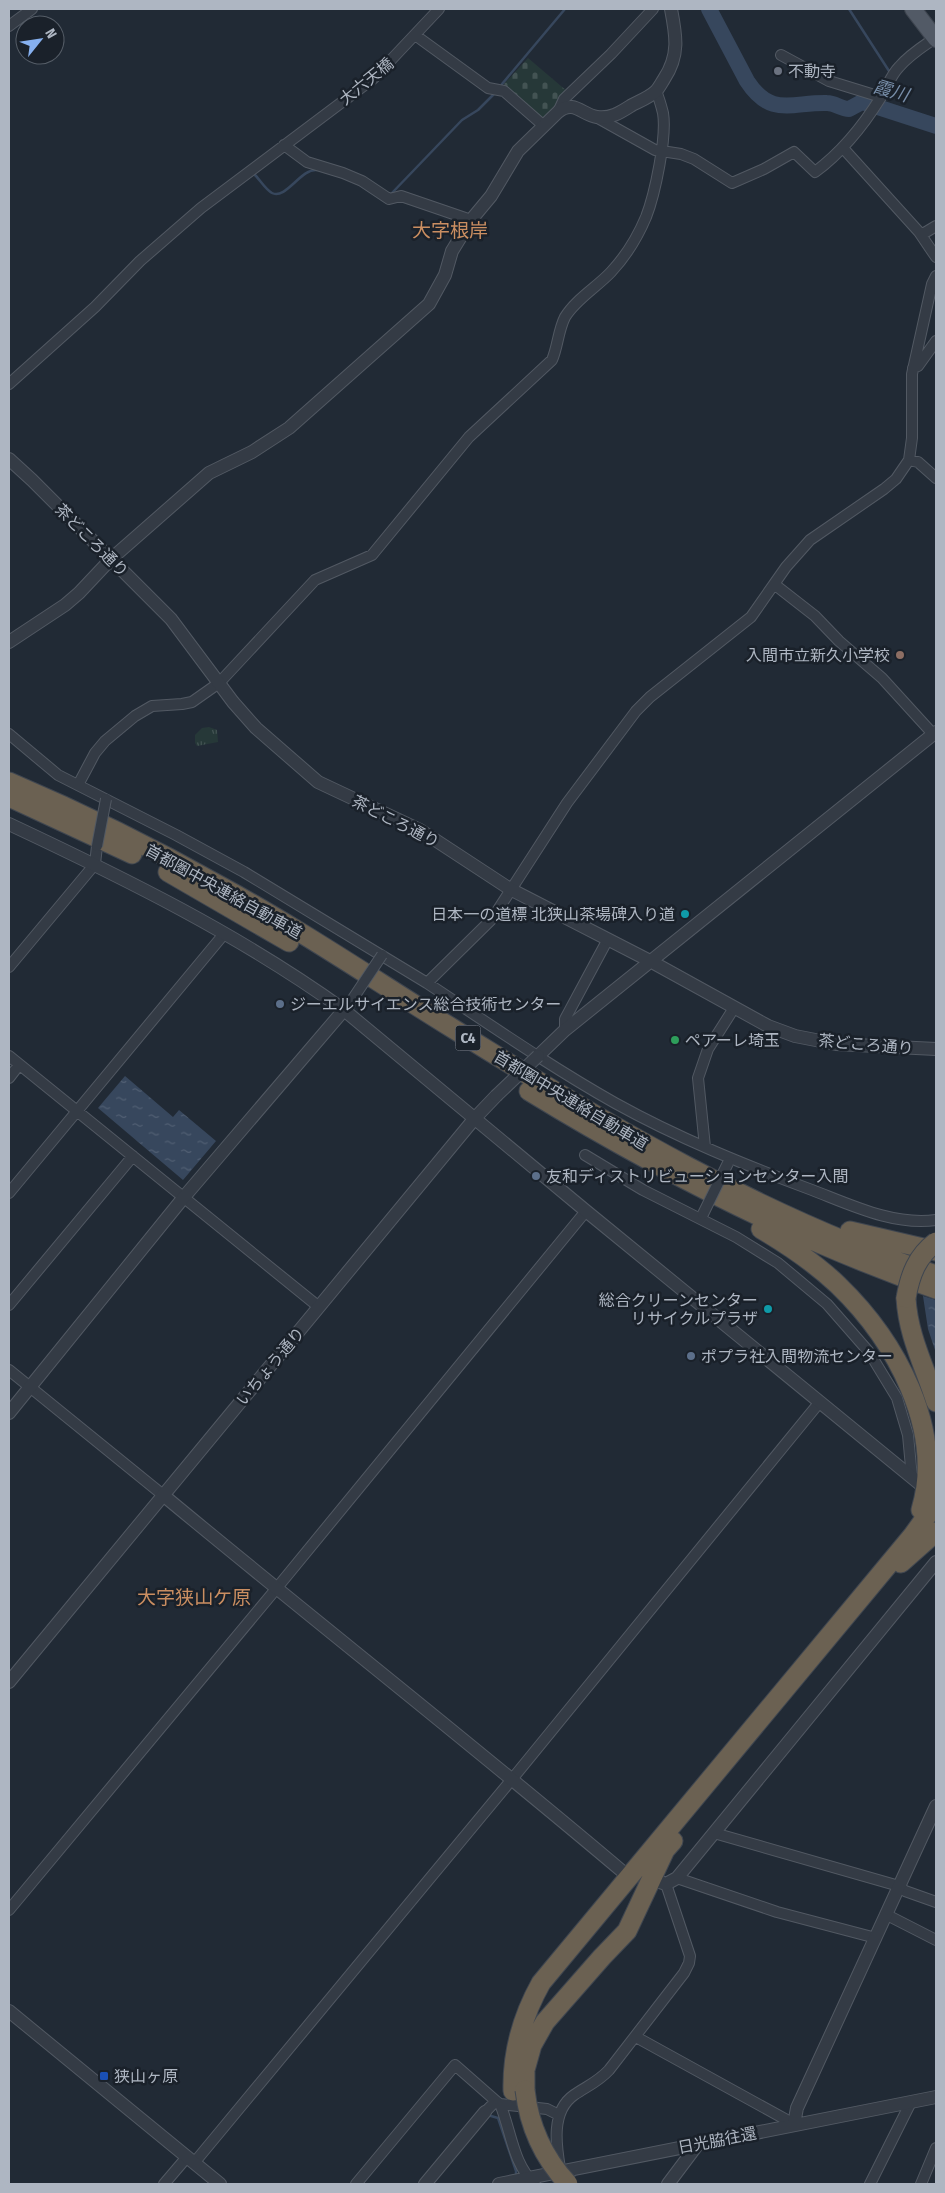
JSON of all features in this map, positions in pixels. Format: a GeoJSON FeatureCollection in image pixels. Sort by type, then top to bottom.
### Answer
{"type":"FeatureCollection","features":[{"type":"Feature","properties":{"kind":"highway","name":"首都圏中央連絡自動車道"},"geometry":{"type":"LineString","coordinates":[[9,782],[96,821],[224,888],[547,1087],[655,1150],[776,1210],[936,1275]]}},
{"type":"Feature","properties":{"kind":"highway","name":"首都圏中央連絡自動車道"},"geometry":{"type":"LineString","coordinates":[[9,796],[144,859],[216,899],[294,944],[583,1124],[728,1203],[840,1253],[936,1289]]}},
{"type":"Feature","properties":{"kind":"highway"},"geometry":{"type":"LineString","coordinates":[[627,1149],[786,1244],[813,1263],[838,1285],[868,1318],[882,1338],[907,1382],[918,1408],[926,1440],[929,1460],[928,1480],[924,1501],[913,1535]]}},
{"type":"Feature","properties":{"kind":"highway"},"geometry":{"type":"LineString","coordinates":[[655,1150],[782,1208],[840,1228],[936,1251]]}},
{"type":"Feature","properties":{"kind":"highway"},"geometry":{"type":"LineString","coordinates":[[936,1242],[925,1251],[916,1264],[908,1283],[906,1298],[907,1317],[913,1341],[936,1402]]}},
{"type":"Feature","properties":{"kind":"highway"},"geometry":{"type":"LineString","coordinates":[[559,2180],[527,2147],[509,2097],[512,2066],[518,2039],[529,2006],[541,1983],[913,1535],[931,1510],[936,1494]]}},
{"type":"Feature","properties":{"kind":"highway"},"geometry":{"type":"LineString","coordinates":[[509,2097],[525,2070],[532,2045],[545,2022],[627,1931],[665,1850],[936,1513]]}},
{"type":"Feature","properties":{"kind":"highway"},"geometry":{"type":"LineString","coordinates":[[888,1574],[936,1532]]}},
{"type":"Feature","properties":{"kind":"main road"},"geometry":{"type":"LineString","coordinates":[[913,9],[936,39]]}},
{"type":"Feature","properties":{"kind":"street"},"geometry":{"type":"LineString","coordinates":[[9,26],[32,9]]}},
{"type":"Feature","properties":{"kind":"street","name":"大六天橋"},"geometry":{"type":"LineString","coordinates":[[9,384],[95,307],[140,261],[201,208],[374,78],[439,9]]}},
{"type":"Feature","properties":{"kind":"street"},"geometry":{"type":"LineString","coordinates":[[558,112],[564,99],[611,54],[653,9]]}},
{"type":"Feature","properties":{"kind":"street"},"geometry":{"type":"LineString","coordinates":[[595,117],[608,117],[618,114],[656,91],[672,67],[677,49],[671,9]]}},
{"type":"Feature","properties":{"kind":"street"},"geometry":{"type":"LineString","coordinates":[[415,35],[488,88],[504,92],[544,126]]}},
{"type":"Feature","properties":{"kind":"street"},"geometry":{"type":"LineString","coordinates":[[9,642],[65,605],[111,559],[209,473],[252,452],[288,428],[429,304],[437,292],[452,251],[471,220],[491,196],[518,151],[564,107],[572,107],[595,117],[655,150],[681,154],[694,159],[732,183],[764,169],[794,152],[815,172],[835,157],[843,148],[880,98],[897,68],[914,52],[936,39]]}},
{"type":"Feature","properties":{"kind":"street"},"geometry":{"type":"LineString","coordinates":[[781,55],[829,81],[880,98]]}},
{"type":"Feature","properties":{"kind":"street"},"geometry":{"type":"LineString","coordinates":[[78,785],[105,741],[135,716],[152,706],[192,702],[220,684],[316,580],[372,555],[470,437],[552,360],[559,344],[558,335],[565,317],[572,308],[610,273],[637,235],[646,217],[661,151],[663,114],[656,91]]}},
{"type":"Feature","properties":{"kind":"street"},"geometry":{"type":"LineString","coordinates":[[284,145],[307,162],[343,172],[362,181],[389,199],[401,196],[471,220]]}},
{"type":"Feature","properties":{"kind":"street"},"geometry":{"type":"LineString","coordinates":[[843,148],[921,235],[936,257]]}},
{"type":"Feature","properties":{"kind":"street"},"geometry":{"type":"LineString","coordinates":[[921,235],[936,226]]}},
{"type":"Feature","properties":{"kind":"street"},"geometry":{"type":"LineString","coordinates":[[427,983],[492,920],[510,889],[567,803],[636,711],[650,697],[751,617],[786,567],[810,540],[896,479],[909,460],[912,438],[911,394],[914,368],[932,284],[936,276]]}},
{"type":"Feature","properties":{"kind":"street"},"geometry":{"type":"LineString","coordinates":[[914,368],[918,366],[936,340]]}},
{"type":"Feature","properties":{"kind":"street","name":"茶どころ通り"},"geometry":{"type":"LineString","coordinates":[[9,459],[171,618],[233,702],[256,728],[318,782],[420,830],[510,889],[652,962],[768,1026],[836,1044],[936,1049]]}},
{"type":"Feature","properties":{"kind":"street"},"geometry":{"type":"LineString","coordinates":[[909,460],[918,462],[936,478]]}},
{"type":"Feature","properties":{"kind":"street"},"geometry":{"type":"LineString","coordinates":[[774,584],[815,616],[839,641],[882,678],[935,733]]}},
{"type":"Feature","properties":{"kind":"street","name":"いちょう通り"},"geometry":{"type":"LineString","coordinates":[[9,1682],[496,1096],[566,1030],[935,733]]}},
{"type":"Feature","properties":{"kind":"street"},"geometry":{"type":"LineString","coordinates":[[9,734],[58,775],[244,872],[427,983],[538,1056],[616,1104],[705,1147],[729,1161],[864,1210],[908,1220],[936,1220]]}},
{"type":"Feature","properties":{"kind":"street"},"geometry":{"type":"LineString","coordinates":[[9,967],[96,864],[97,846],[106,799]]}},
{"type":"Feature","properties":{"kind":"street"},"geometry":{"type":"LineString","coordinates":[[9,824],[96,864],[224,934],[322,994],[347,1006],[586,1212],[916,1481]]}},
{"type":"Feature","properties":{"kind":"street"},"geometry":{"type":"LineString","coordinates":[[9,1194],[224,934]]}},
{"type":"Feature","properties":{"kind":"street"},"geometry":{"type":"LineString","coordinates":[[566,1030],[565,1019],[608,939]]}},
{"type":"Feature","properties":{"kind":"street"},"geometry":{"type":"LineString","coordinates":[[9,1413],[184,1197],[347,1006],[382,955]]}},
{"type":"Feature","properties":{"kind":"street"},"geometry":{"type":"LineString","coordinates":[[705,1147],[698,1078],[708,1049],[734,1008]]}},
{"type":"Feature","properties":{"kind":"street"},"geometry":{"type":"LineString","coordinates":[[9,1056],[319,1307]]}},
{"type":"Feature","properties":{"kind":"street"},"geometry":{"type":"LineString","coordinates":[[9,1078],[19,1065]]}},
{"type":"Feature","properties":{"kind":"street"},"geometry":{"type":"LineString","coordinates":[[585,1155],[644,1190],[702,1217],[736,1237],[778,1263],[826,1304],[869,1352],[897,1398],[908,1435],[916,1481]]}},
{"type":"Feature","properties":{"kind":"street"},"geometry":{"type":"LineString","coordinates":[[9,1305],[133,1156]]}},
{"type":"Feature","properties":{"kind":"street"},"geometry":{"type":"LineString","coordinates":[[702,1217],[729,1161]]}},
{"type":"Feature","properties":{"kind":"street"},"geometry":{"type":"LineString","coordinates":[[9,1910],[586,1212]]}},
{"type":"Feature","properties":{"kind":"street"},"geometry":{"type":"LineString","coordinates":[[9,1370],[276,1589],[513,1778],[623,1872]]}},
{"type":"Feature","properties":{"kind":"street"},"geometry":{"type":"LineString","coordinates":[[164,2184],[190,2160],[513,1778],[819,1402]]}},
{"type":"Feature","properties":{"kind":"street"},"geometry":{"type":"LineString","coordinates":[[668,1881],[714,1833],[936,1562]]}},
{"type":"Feature","properties":{"kind":"street"},"geometry":{"type":"LineString","coordinates":[[636,2037],[794,2124],[797,2108],[936,1806]]}},
{"type":"Feature","properties":{"kind":"street"},"geometry":{"type":"LineString","coordinates":[[714,1833],[899,1886],[905,1891],[936,1902]]}},
{"type":"Feature","properties":{"kind":"street"},"geometry":{"type":"LineString","coordinates":[[668,1881],[876,1938]]}},
{"type":"Feature","properties":{"kind":"street"},"geometry":{"type":"LineString","coordinates":[[559,2180],[556,2132],[559,2115],[573,2095],[598,2082],[636,2037],[684,1973],[689,1963],[688,1948],[668,1881]]}},
{"type":"Feature","properties":{"kind":"street"},"geometry":{"type":"LineString","coordinates":[[887,1915],[936,1940]]}},
{"type":"Feature","properties":{"kind":"street"},"geometry":{"type":"LineString","coordinates":[[9,2011],[220,2184]]}},
{"type":"Feature","properties":{"kind":"street"},"geometry":{"type":"LineString","coordinates":[[356,2184],[455,2065],[509,2097],[547,2109],[559,2115]]}},
{"type":"Feature","properties":{"kind":"street"},"geometry":{"type":"LineString","coordinates":[[425,2184],[484,2112],[509,2097]]}},
{"type":"Feature","properties":{"kind":"street"},"geometry":{"type":"LineString","coordinates":[[509,2097],[516,2154],[532,2181]]}},
{"type":"Feature","properties":{"kind":"street","name":"日光脇往還"},"geometry":{"type":"LineString","coordinates":[[499,2184],[559,2180],[698,2144],[936,2097]]}},
{"type":"Feature","properties":{"kind":"street"},"geometry":{"type":"LineString","coordinates":[[870,2184],[911,2102]]}},
{"type":"Feature","properties":{"kind":"street"},"geometry":{"type":"LineString","coordinates":[[668,2184],[698,2144]]}},
{"type":"Feature","properties":{"kind":"street"},"geometry":{"type":"LineString","coordinates":[[921,2184],[936,2148]]}},
{"type":"Feature","properties":{"kind":"green space"},"geometry":{"type":"Polygon","coordinates":[[[528,58],[568,92],[543,119],[504,84],[528,58]]]}},
{"type":"Feature","properties":{"kind":"green space"},"geometry":{"type":"Polygon","coordinates":[[[209,727],[217,730],[218,742],[197,746],[195,735],[202,728],[209,727]]]}},
{"type":"Feature","properties":{"kind":"water"},"geometry":{"type":"Polygon","coordinates":[[[125,1076],[173,1117],[179,1110],[216,1141],[183,1180],[98,1108],[125,1076]]]}},
{"type":"Feature","properties":{"kind":"water"},"geometry":{"type":"Polygon","coordinates":[[[923,1296],[936,1300],[936,1353],[928,1329],[923,1296]]]}},
{"type":"Feature","properties":{"kind":"waterway"},"geometry":{"type":"LineString","coordinates":[[502,84],[565,9]]}},
{"type":"Feature","properties":{"kind":"waterway","name":"霞川"},"geometry":{"type":"LineString","coordinates":[[709,9],[747,81],[756,93],[765,100],[783,106],[830,103],[849,109],[862,102],[936,126]]}},
{"type":"Feature","properties":{"kind":"waterway"},"geometry":{"type":"LineString","coordinates":[[849,9],[889,71]]}},
{"type":"Feature","properties":{"kind":"waterway"},"geometry":{"type":"LineString","coordinates":[[391,194],[462,120],[478,110],[494,94]]}},
{"type":"Feature","properties":{"kind":"waterway"},"geometry":{"type":"LineString","coordinates":[[255,175],[270,192],[277,194],[283,192],[305,174],[317,170]]}},
{"type":"Feature","properties":{"kind":"waterway"},"geometry":{"type":"LineString","coordinates":[[491,2116],[498,2118],[516,2175]]}},
{"type":"Feature","properties":{"kind":"place","name":"不動寺"},"geometry":{"type":"Point","coordinates":[778,71]}},
{"type":"Feature","properties":{"kind":"place","name":"入間市立新久小学校"},"geometry":{"type":"Point","coordinates":[900,655]}},
{"type":"Feature","properties":{"kind":"place","name":"日本一の道標 北狭山茶場碑入り道"},"geometry":{"type":"Point","coordinates":[685,914]}},
{"type":"Feature","properties":{"kind":"place","name":"ジーエルサイエンス総合技術センター"},"geometry":{"type":"Point","coordinates":[280,1004]}},
{"type":"Feature","properties":{"kind":"place","name":"ペアーレ埼玉"},"geometry":{"type":"Point","coordinates":[675,1040]}},
{"type":"Feature","properties":{"kind":"place","name":"友和ディストリビューションセンター入間"},"geometry":{"type":"Point","coordinates":[536,1176]}},
{"type":"Feature","properties":{"kind":"place","name":"総合クリーンセンター リサイクルプラザ"},"geometry":{"type":"Point","coordinates":[768,1309]}},
{"type":"Feature","properties":{"kind":"place","name":"ポプラ社入間物流センター"},"geometry":{"type":"Point","coordinates":[691,1356]}},
{"type":"Feature","properties":{"kind":"place","name":"狭山ヶ原"},"geometry":{"type":"Point","coordinates":[104,2076]}},
{"type":"Feature","properties":{"kind":"district","name":"大字根岸"},"geometry":{"type":"Point","coordinates":[450,230]}},
{"type":"Feature","properties":{"kind":"district","name":"大字狭山ケ原"},"geometry":{"type":"Point","coordinates":[194,1597]}}]}
